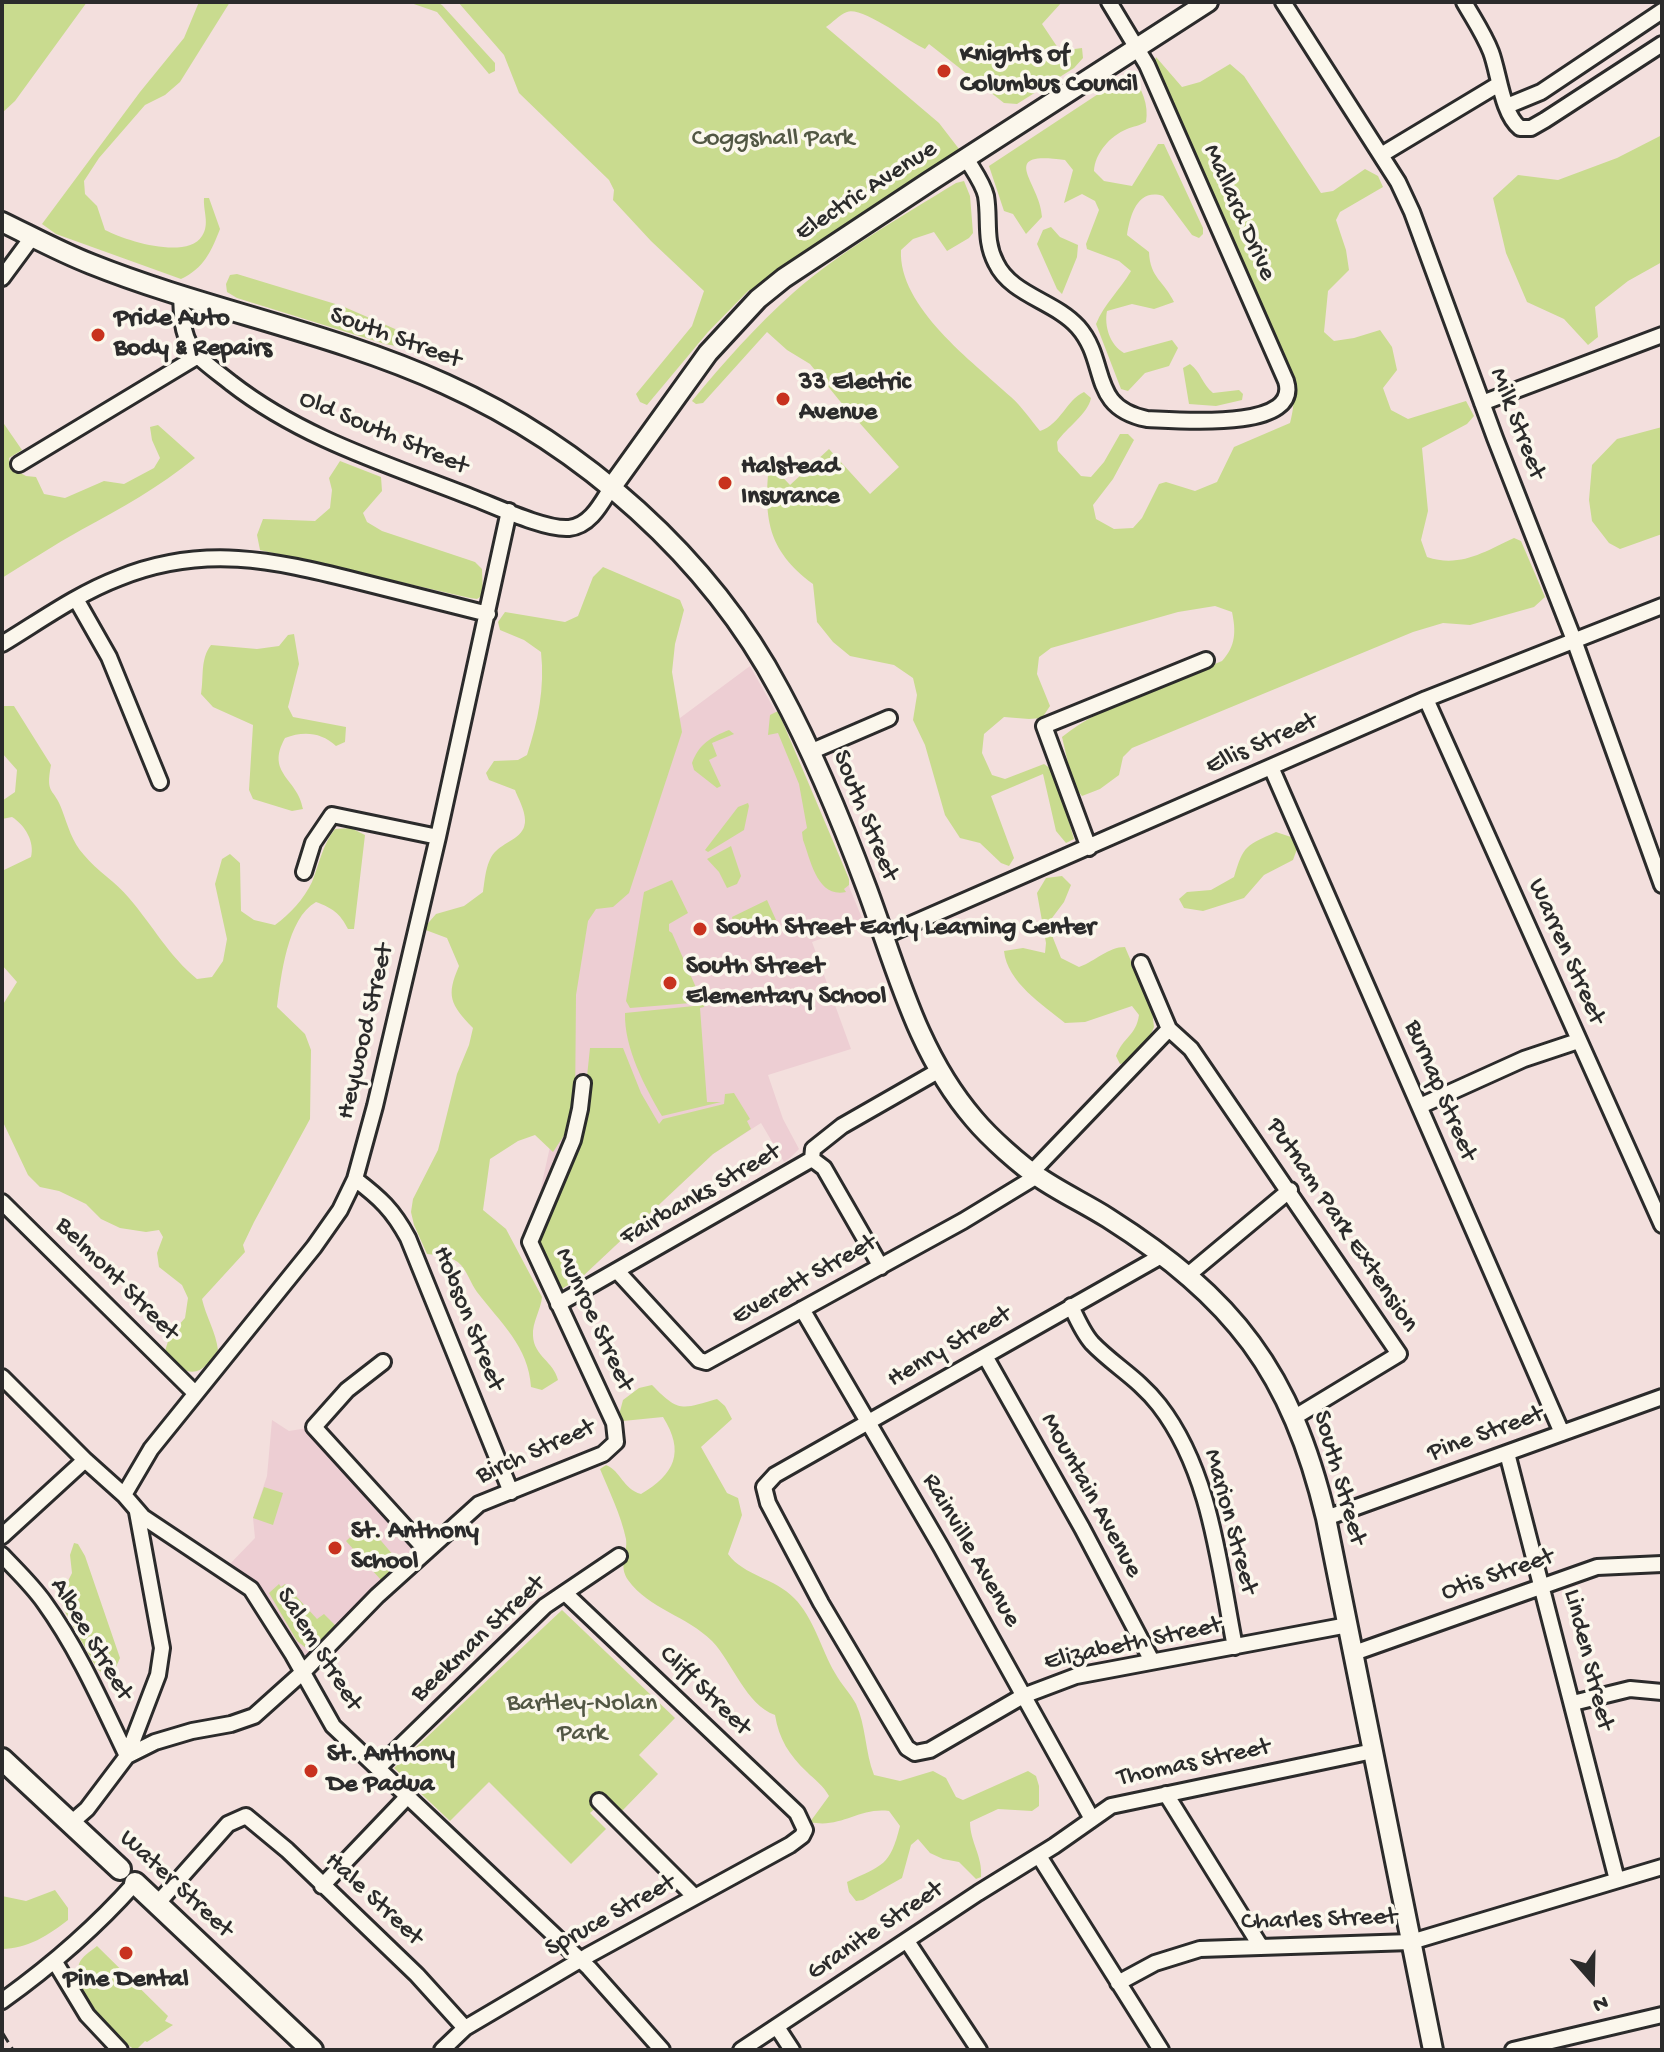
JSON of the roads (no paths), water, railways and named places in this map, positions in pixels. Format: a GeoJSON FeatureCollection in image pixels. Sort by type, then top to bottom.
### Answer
{"type":"FeatureCollection","features":[{"type":"Feature","properties":{"kind":"highway","name":"Water Street"},"geometry":{"type":"LineString","coordinates":[[2,1759],[312,2050]]}},
{"type":"Feature","properties":{"kind":"main road","name":"Electric Avenue"},"geometry":{"type":"LineString","coordinates":[[611,488],[708,353],[758,299],[784,278],[1208,2]]}},
{"type":"Feature","properties":{"kind":"main road","name":"South Street"},"geometry":{"type":"LineString","coordinates":[[2,222],[90,264],[367,354],[473,397],[539,436],[611,488],[658,530],[742,629],[772,676],[810,752],[852,850],[917,1027],[938,1071],[978,1125],[1034,1174],[1088,1205],[1163,1255],[1214,1298],[1243,1331],[1278,1383],[1295,1417],[1309,1453],[1326,1518],[1433,2050]]}},
{"type":"Feature","properties":{"kind":"street","name":"Mallard Drive"},"geometry":{"type":"LineString","coordinates":[[966,158],[985,192],[987,241],[999,269],[1012,282],[1069,319],[1079,329],[1092,353],[1105,393],[1115,405],[1133,416],[1150,420],[1239,419],[1272,411],[1286,399],[1286,381],[1138,48],[1109,2]]}},
{"type":"Feature","properties":{"kind":"street","name":"Milk Street"},"geometry":{"type":"LineString","coordinates":[[1283,2],[1412,209],[1482,403],[1574,640],[1662,885]]}},
{"type":"Feature","properties":{"kind":"street"},"geometry":{"type":"LineString","coordinates":[[1464,2],[1488,45],[1507,106],[1513,121],[1520,128],[1531,128],[1545,120],[1662,44]]}},
{"type":"Feature","properties":{"kind":"street"},"geometry":{"type":"LineString","coordinates":[[1507,106],[1541,92],[1662,11]]}},
{"type":"Feature","properties":{"kind":"street"},"geometry":{"type":"LineString","coordinates":[[1381,155],[1499,84]]}},
{"type":"Feature","properties":{"kind":"street"},"geometry":{"type":"LineString","coordinates":[[2,278],[33,236]]}},
{"type":"Feature","properties":{"kind":"street","name":"Old South Street"},"geometry":{"type":"LineString","coordinates":[[181,294],[185,337],[198,356],[240,390],[303,430],[347,450],[549,525],[572,528],[589,519],[611,488]]}},
{"type":"Feature","properties":{"kind":"street"},"geometry":{"type":"LineString","coordinates":[[1482,403],[1662,335]]}},
{"type":"Feature","properties":{"kind":"street"},"geometry":{"type":"LineString","coordinates":[[19,464],[198,356]]}},
{"type":"Feature","properties":{"kind":"street","name":"Heywood Street"},"geometry":{"type":"LineString","coordinates":[[124,1495],[151,1449],[314,1247],[340,1210],[355,1179],[438,837],[509,511]]}},
{"type":"Feature","properties":{"kind":"street"},"geometry":{"type":"LineString","coordinates":[[2,644],[76,599],[118,578],[146,568],[202,558],[260,559],[488,614]]}},
{"type":"Feature","properties":{"kind":"street"},"geometry":{"type":"LineString","coordinates":[[76,599],[109,657],[160,782]]}},
{"type":"Feature","properties":{"kind":"street","name":"Ellis Street"},"geometry":{"type":"LineString","coordinates":[[884,936],[1426,699],[1662,606]]}},
{"type":"Feature","properties":{"kind":"street"},"geometry":{"type":"LineString","coordinates":[[1089,848],[1044,726],[1206,660]]}},
{"type":"Feature","properties":{"kind":"street","name":"Warren Street"},"geometry":{"type":"LineString","coordinates":[[1426,699],[1662,1225]]}},
{"type":"Feature","properties":{"kind":"street"},"geometry":{"type":"LineString","coordinates":[[810,752],[889,718]]}},
{"type":"Feature","properties":{"kind":"street","name":"Burnap Street"},"geometry":{"type":"LineString","coordinates":[[1271,767],[1562,1433]]}},
{"type":"Feature","properties":{"kind":"street"},"geometry":{"type":"LineString","coordinates":[[304,872],[313,843],[332,815],[438,837]]}},
{"type":"Feature","properties":{"kind":"street"},"geometry":{"type":"LineString","coordinates":[[1141,963],[1169,1029]]}},
{"type":"Feature","properties":{"kind":"street","name":"Everett Street"},"geometry":{"type":"LineString","coordinates":[[618,1272],[703,1362],[724,1354],[881,1267],[1034,1174],[1169,1029]]}},
{"type":"Feature","properties":{"kind":"street","name":"Putnam Park Extension"},"geometry":{"type":"LineString","coordinates":[[1169,1029],[1191,1049],[1399,1354],[1295,1417]]}},
{"type":"Feature","properties":{"kind":"street"},"geometry":{"type":"LineString","coordinates":[[1420,1106],[1524,1059],[1578,1041]]}},
{"type":"Feature","properties":{"kind":"street","name":"Fairbanks Street"},"geometry":{"type":"LineString","coordinates":[[558,1304],[812,1159],[813,1149],[842,1126],[938,1071]]}},
{"type":"Feature","properties":{"kind":"street","name":"Munroe Street"},"geometry":{"type":"LineString","coordinates":[[583,1083],[573,1140],[530,1239],[537,1261],[614,1423],[617,1434],[615,1444]]}},
{"type":"Feature","properties":{"kind":"street"},"geometry":{"type":"LineString","coordinates":[[812,1159],[824,1168],[881,1267]]}},
{"type":"Feature","properties":{"kind":"street","name":"Hobson Street"},"geometry":{"type":"LineString","coordinates":[[355,1179],[382,1199],[397,1217],[408,1238],[511,1492]]}},
{"type":"Feature","properties":{"kind":"street"},"geometry":{"type":"LineString","coordinates":[[1188,1275],[1290,1190]]}},
{"type":"Feature","properties":{"kind":"street","name":"Belmont Street"},"geometry":{"type":"LineString","coordinates":[[2,1202],[195,1393]]}},
{"type":"Feature","properties":{"kind":"street","name":"Henry Street"},"geometry":{"type":"LineString","coordinates":[[764,1487],[775,1475],[1163,1255]]}},
{"type":"Feature","properties":{"kind":"street","name":"Marion Street"},"geometry":{"type":"LineString","coordinates":[[1071,1306],[1091,1342],[1134,1378],[1156,1402],[1183,1444],[1207,1511],[1235,1647]]}},
{"type":"Feature","properties":{"kind":"street","name":"Rainville Avenue"},"geometry":{"type":"LineString","coordinates":[[802,1309],[1092,1819]]}},
{"type":"Feature","properties":{"kind":"street","name":"Mountain Avenue"},"geometry":{"type":"LineString","coordinates":[[985,1356],[1082,1528],[1152,1661]]}},
{"type":"Feature","properties":{"kind":"street"},"geometry":{"type":"LineString","coordinates":[[383,1362],[347,1390],[314,1427],[426,1550]]}},
{"type":"Feature","properties":{"kind":"street","name":"Salem Street"},"geometry":{"type":"LineString","coordinates":[[2,1377],[151,1524],[251,1589],[333,1726],[581,1961],[662,2050]]}},
{"type":"Feature","properties":{"kind":"street","name":"Pine Street"},"geometry":{"type":"LineString","coordinates":[[1326,1518],[1662,1397]]}},
{"type":"Feature","properties":{"kind":"street","name":"Birch Street"},"geometry":{"type":"LineString","coordinates":[[71,1823],[87,1809],[127,1756],[155,1742],[254,1716],[426,1550],[479,1504],[603,1454],[615,1444]]}},
{"type":"Feature","properties":{"kind":"street","name":"Linden Street"},"geometry":{"type":"LineString","coordinates":[[1507,1453],[1617,1880]]}},
{"type":"Feature","properties":{"kind":"street"},"geometry":{"type":"LineString","coordinates":[[2,1536],[85,1460]]}},
{"type":"Feature","properties":{"kind":"street","name":"Elizabeth Street"},"geometry":{"type":"LineString","coordinates":[[764,1487],[768,1503],[821,1603],[911,1751],[920,1753],[930,1750],[1023,1696],[1076,1676],[1348,1625]]}},
{"type":"Feature","properties":{"kind":"street"},"geometry":{"type":"LineString","coordinates":[[127,1756],[158,1675],[162,1648],[136,1510]]}},
{"type":"Feature","properties":{"kind":"street","name":"Albee Street"},"geometry":{"type":"LineString","coordinates":[[2,1555],[43,1600],[59,1624],[85,1669],[127,1756]]}},
{"type":"Feature","properties":{"kind":"street","name":"Beekman Street"},"geometry":{"type":"LineString","coordinates":[[378,1768],[545,1606],[619,1556]]}},
{"type":"Feature","properties":{"kind":"street","name":"Otis Street"},"geometry":{"type":"LineString","coordinates":[[1354,1653],[1602,1565],[1662,1564]]}},
{"type":"Feature","properties":{"kind":"street","name":"Cliff Street"},"geometry":{"type":"LineString","coordinates":[[565,1593],[797,1813],[805,1830]]}},
{"type":"Feature","properties":{"kind":"street"},"geometry":{"type":"LineString","coordinates":[[1573,1703],[1630,1689],[1662,1692]]}},
{"type":"Feature","properties":{"kind":"street","name":"Thomas Street"},"geometry":{"type":"LineString","coordinates":[[1039,1856],[1114,1805],[1373,1751]]}},
{"type":"Feature","properties":{"kind":"street"},"geometry":{"type":"LineString","coordinates":[[1166,1794],[1261,1947]]}},
{"type":"Feature","properties":{"kind":"street"},"geometry":{"type":"LineString","coordinates":[[322,1886],[407,1797]]}},
{"type":"Feature","properties":{"kind":"street"},"geometry":{"type":"LineString","coordinates":[[599,1801],[695,1897]]}},
{"type":"Feature","properties":{"kind":"street","name":"Hale Street"},"geometry":{"type":"LineString","coordinates":[[157,1904],[228,1824],[246,1816],[417,1975],[465,2028]]}},
{"type":"Feature","properties":{"kind":"street","name":"Spruce Street"},"geometry":{"type":"LineString","coordinates":[[442,2050],[465,2028],[790,1845],[805,1830]]}},
{"type":"Feature","properties":{"kind":"street"},"geometry":{"type":"LineString","coordinates":[[1039,1856],[1161,2050]]}},
{"type":"Feature","properties":{"kind":"street","name":"Granite Street"},"geometry":{"type":"LineString","coordinates":[[741,2050],[1039,1856]]}},
{"type":"Feature","properties":{"kind":"street","name":"Charles Street"},"geometry":{"type":"LineString","coordinates":[[1118,1983],[1155,1963],[1192,1950],[1411,1942],[1662,1867]]}},
{"type":"Feature","properties":{"kind":"street"},"geometry":{"type":"LineString","coordinates":[[2,2001],[38,1976],[99,1923],[128,1876]]}},
{"type":"Feature","properties":{"kind":"street"},"geometry":{"type":"LineString","coordinates":[[907,1941],[979,2050]]}},
{"type":"Feature","properties":{"kind":"street"},"geometry":{"type":"LineString","coordinates":[[55,1962],[87,2015],[120,2050]]}},
{"type":"Feature","properties":{"kind":"street"},"geometry":{"type":"LineString","coordinates":[[1513,2050],[1662,2015]]}},
{"type":"Feature","properties":{"kind":"street"},"geometry":{"type":"LineString","coordinates":[[777,2027],[792,2050]]}},
{"type":"Feature","properties":{"kind":"railway"},"geometry":{"type":"LineString","coordinates":[[2,2032],[13,2050]]}},
{"type":"Feature","properties":{"kind":"place","name":"Knights of Columbus Council"},"geometry":{"type":"Point","coordinates":[944,71]}},
{"type":"Feature","properties":{"kind":"place","name":"Pride Auto Body & Repairs"},"geometry":{"type":"Point","coordinates":[98,335]}},
{"type":"Feature","properties":{"kind":"place","name":"33 Electric Avenue"},"geometry":{"type":"Point","coordinates":[783,399]}},
{"type":"Feature","properties":{"kind":"place","name":"Halstead Insurance"},"geometry":{"type":"Point","coordinates":[725,483]}},
{"type":"Feature","properties":{"kind":"place","name":"South Street Early Learning Center"},"geometry":{"type":"Point","coordinates":[700,929]}},
{"type":"Feature","properties":{"kind":"place","name":"South Street Elementary School"},"geometry":{"type":"Point","coordinates":[670,983]}},
{"type":"Feature","properties":{"kind":"place","name":"St. Anthony School"},"geometry":{"type":"Point","coordinates":[335,1548]}},
{"type":"Feature","properties":{"kind":"place","name":"St. Anthony De Padua"},"geometry":{"type":"Point","coordinates":[311,1771]}},
{"type":"Feature","properties":{"kind":"place","name":"Pine Dental"},"geometry":{"type":"Point","coordinates":[126,1953]}},
{"type":"Feature","properties":{"kind":"park label","name":"Coggshall Park"},"geometry":{"type":"Point","coordinates":[773,140]}},
{"type":"Feature","properties":{"kind":"park label","name":"Bartley-Nolan Park"},"geometry":{"type":"Point","coordinates":[582,1720]}}]}
